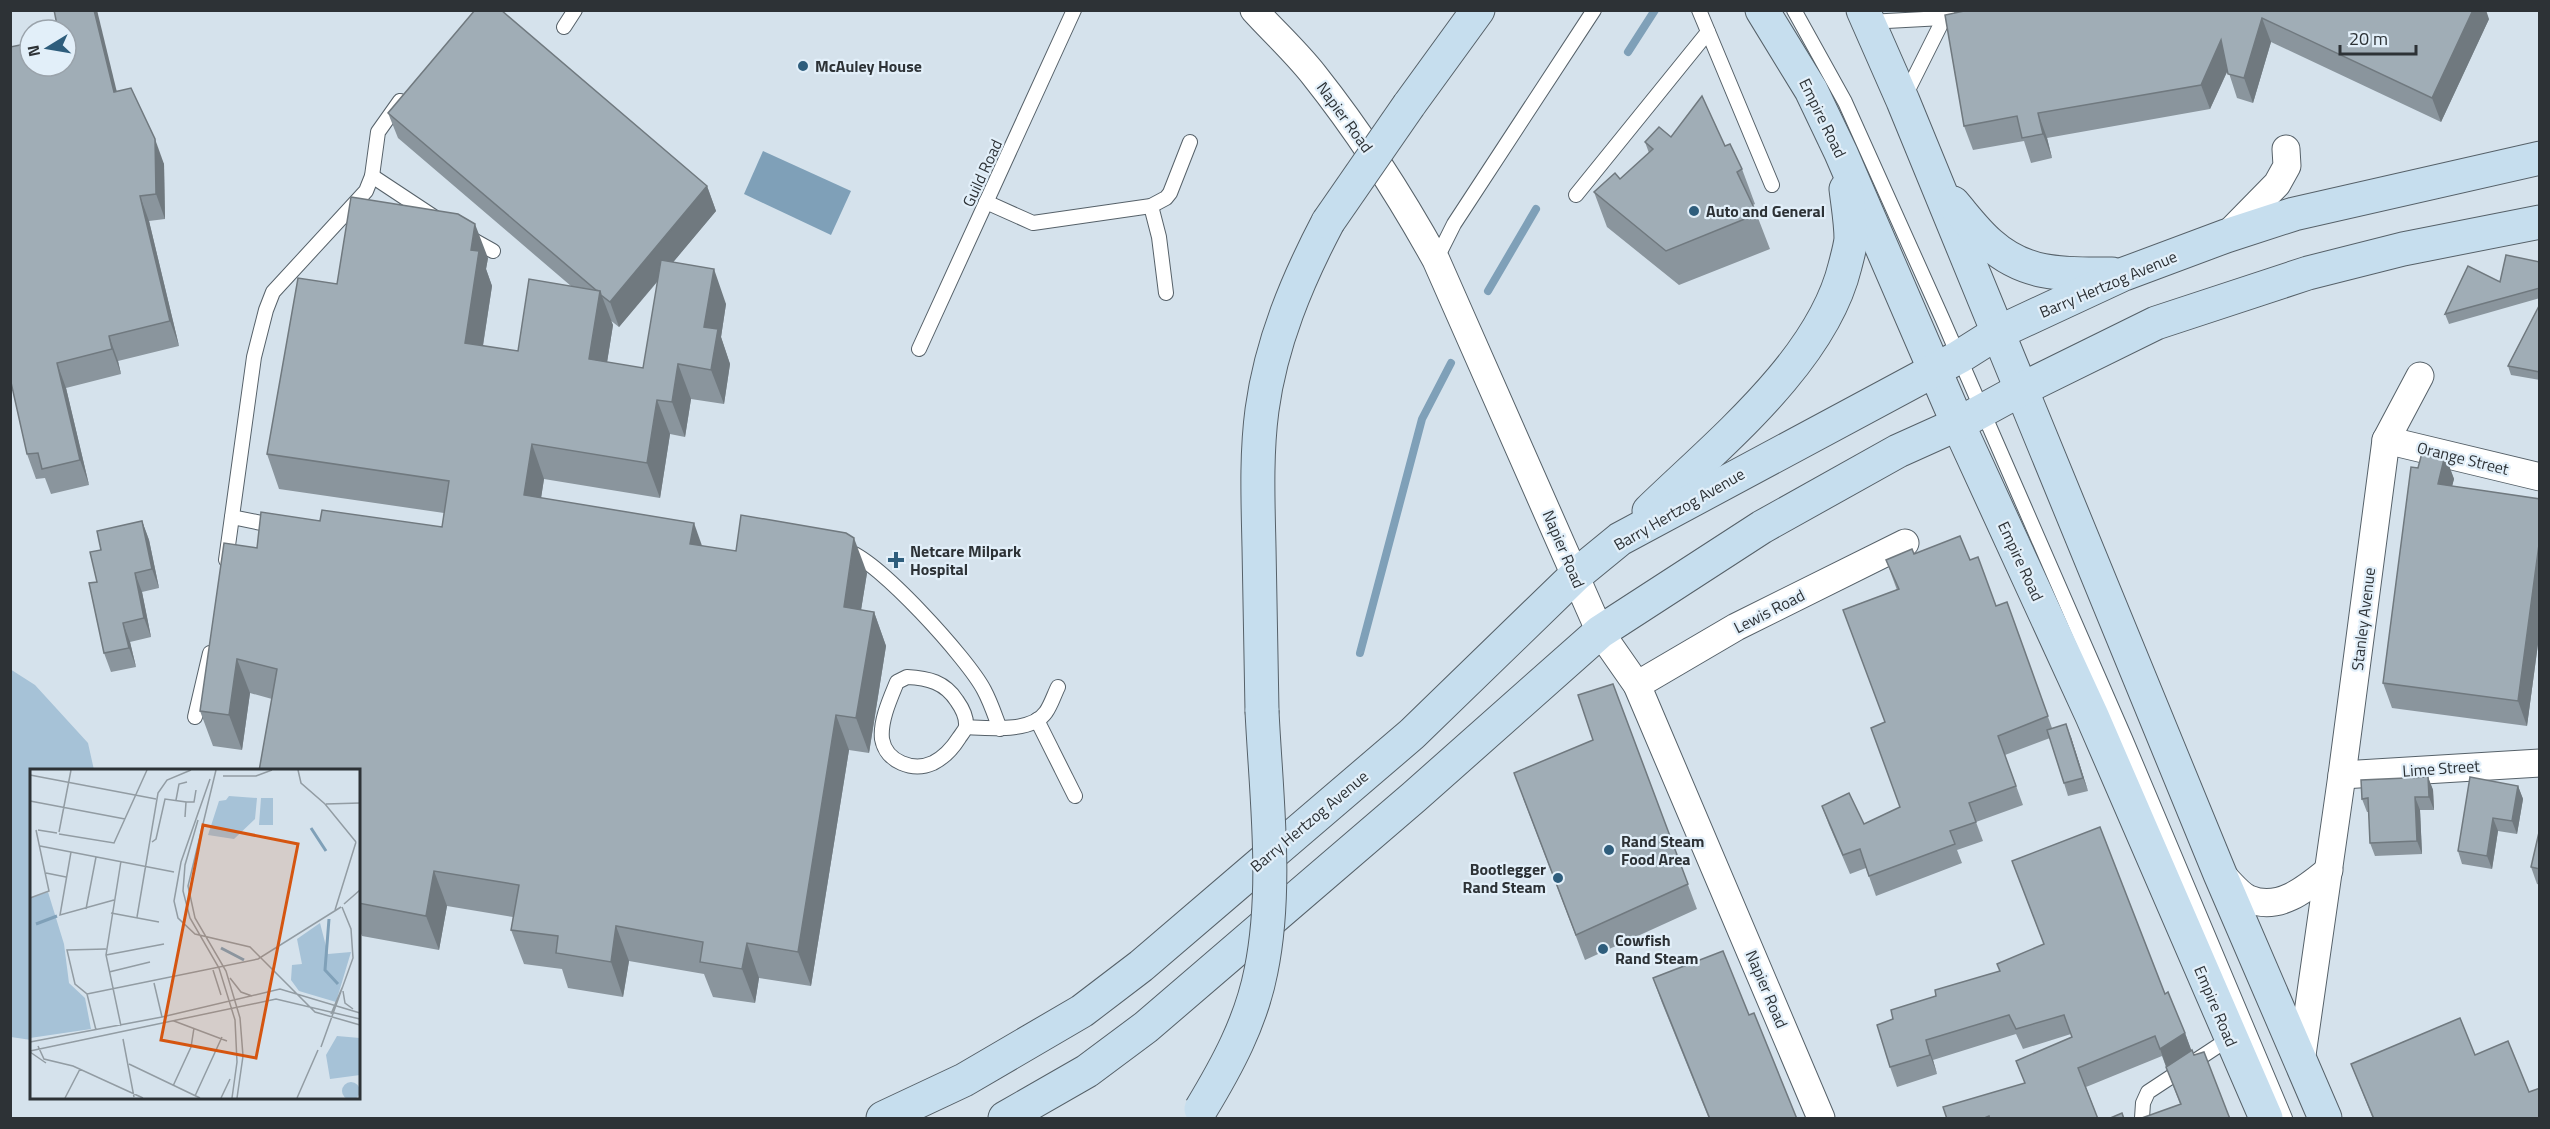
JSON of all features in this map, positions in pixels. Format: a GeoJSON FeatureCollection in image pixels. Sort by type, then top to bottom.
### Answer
{"type":"FeatureCollection","features":[{"type":"Feature","properties":{"kind":"main road"},"geometry":{"type":"LineString","coordinates":[[1197,1114],[1230,1060],[1248,1017],[1261,973],[1268,926],[1267,807],[1262,711],[1258,523],[1262,410],[1272,357],[1284,318],[1305,266],[1328,222],[1478,10]]}},
{"type":"Feature","properties":{"kind":"main road","name":"Empire Road"},"geometry":{"type":"LineString","coordinates":[[1762,10],[1811,90],[1946,363],[2092,716],[2266,1119]]}},
{"type":"Feature","properties":{"kind":"main road"},"geometry":{"type":"LineString","coordinates":[[1866,16],[2022,389],[2220,874],[2325,1119]]}},
{"type":"Feature","properties":{"kind":"main road"},"geometry":{"type":"LineString","coordinates":[[1620,539],[1762,400],[1802,354],[1823,324],[1840,286],[1851,242],[1841,153]]}},
{"type":"Feature","properties":{"kind":"main road","name":"Barry Hertzog Avenue"},"geometry":{"type":"LineString","coordinates":[[883,1119],[964,1080],[1082,1011],[1141,966],[1412,734],[1576,575],[1620,539],[1946,363],[1997,333],[2124,274],[2226,236],[2315,208],[2540,158]]}},
{"type":"Feature","properties":{"kind":"main road"},"geometry":{"type":"LineString","coordinates":[[1937,186],[1990,244],[2011,259],[2033,270],[2062,274],[2124,274]]}},
{"type":"Feature","properties":{"kind":"main road"},"geometry":{"type":"LineString","coordinates":[[1005,1119],[1088,1071],[1146,1028],[1414,797],[1600,632],[1762,527],[1898,451],[2156,323],[2308,273],[2403,249],[2540,222]]}},
{"type":"Feature","properties":{"kind":"street","name":"Napier Road"},"geometry":{"type":"LineString","coordinates":[[1254,10],[1313,73],[1362,138],[1407,206],[1436,260],[1600,632],[1637,685],[1821,1119]]}},
{"type":"Feature","properties":{"kind":"street"},"geometry":{"type":"LineString","coordinates":[[2226,236],[2277,184],[2287,166],[2286,149]]}},
{"type":"Feature","properties":{"kind":"street","name":"Stanley Avenue"},"geometry":{"type":"LineString","coordinates":[[2301,1062],[2386,440],[2420,376]]}},
{"type":"Feature","properties":{"kind":"street","name":"Orange Street"},"geometry":{"type":"LineString","coordinates":[[2386,440],[2540,477]]}},
{"type":"Feature","properties":{"kind":"street","name":"Lewis Road"},"geometry":{"type":"LineString","coordinates":[[1637,685],[1736,627],[1905,543]]}},
{"type":"Feature","properties":{"kind":"street","name":"Lime Street"},"geometry":{"type":"LineString","coordinates":[[2342,775],[2540,763]]}},
{"type":"Feature","properties":{"kind":"street"},"geometry":{"type":"LineString","coordinates":[[2220,874],[2248,899],[2272,903],[2300,893],[2329,870]]}},
{"type":"Feature","properties":{"kind":"lane"},"geometry":{"type":"LineString","coordinates":[[564,27],[575,10]]}},
{"type":"Feature","properties":{"kind":"lane","name":"Guild Road"},"geometry":{"type":"LineString","coordinates":[[919,349],[1074,10]]}},
{"type":"Feature","properties":{"kind":"lane"},"geometry":{"type":"LineString","coordinates":[[1436,260],[1454,224],[1594,10]]}},
{"type":"Feature","properties":{"kind":"lane"},"geometry":{"type":"LineString","coordinates":[[1699,10],[1772,184]]}},
{"type":"Feature","properties":{"kind":"lane"},"geometry":{"type":"LineString","coordinates":[[1794,10],[1845,102],[1946,363]]}},
{"type":"Feature","properties":{"kind":"lane"},"geometry":{"type":"LineString","coordinates":[[1866,16],[1946,14],[1903,101]]}},
{"type":"Feature","properties":{"kind":"lane"},"geometry":{"type":"LineString","coordinates":[[1576,195],[1708,32]]}},
{"type":"Feature","properties":{"kind":"lane"},"geometry":{"type":"LineString","coordinates":[[225,570],[254,357],[266,310],[273,292],[366,191],[372,176],[378,132],[411,88]]}},
{"type":"Feature","properties":{"kind":"lane"},"geometry":{"type":"LineString","coordinates":[[986,202],[1033,223],[1150,206],[1166,198],[1170,193],[1190,142]]}},
{"type":"Feature","properties":{"kind":"lane"},"geometry":{"type":"LineString","coordinates":[[372,176],[447,225],[493,251]]}},
{"type":"Feature","properties":{"kind":"lane"},"geometry":{"type":"LineString","coordinates":[[1150,206],[1159,237],[1166,292]]}},
{"type":"Feature","properties":{"kind":"lane"},"geometry":{"type":"LineString","coordinates":[[1970,417],[2125,738],[2285,1119]]}},
{"type":"Feature","properties":{"kind":"lane"},"geometry":{"type":"LineString","coordinates":[[232,517],[293,529]]}},
{"type":"Feature","properties":{"kind":"lane"},"geometry":{"type":"LineString","coordinates":[[839,549],[850,552],[871,564],[946,638],[984,689],[1000,729]]}},
{"type":"Feature","properties":{"kind":"lane"},"geometry":{"type":"LineString","coordinates":[[195,717],[214,636]]}},
{"type":"Feature","properties":{"kind":"lane"},"geometry":{"type":"LineString","coordinates":[[907,678],[926,678],[950,690],[964,712],[966,727],[951,751],[931,764],[918,766],[902,764],[888,755],[882,740],[882,727],[897,682],[907,678]]}},
{"type":"Feature","properties":{"kind":"lane"},"geometry":{"type":"LineString","coordinates":[[966,727],[1000,729],[1028,724],[1045,714],[1058,687]]}},
{"type":"Feature","properties":{"kind":"lane"},"geometry":{"type":"LineString","coordinates":[[1036,720],[1075,796]]}},
{"type":"Feature","properties":{"kind":"lane"},"geometry":{"type":"LineString","coordinates":[[2142,1119],[2143,1103],[2148,1092],[2230,1038]]}},
{"type":"Feature","properties":{"kind":"shaded area"},"geometry":{"type":"Polygon","coordinates":[[[763,151],[851,191],[831,235],[744,194],[763,151]]]}},
{"type":"Feature","properties":{"kind":"shaded area"},"geometry":{"type":"Polygon","coordinates":[[[10,669],[35,685],[88,743],[94,769],[30,769],[30,1040],[11,1037],[10,669]]]}},
{"type":"Feature","properties":{"kind":"building"},"geometry":{"type":"Polygon","coordinates":[[[54,10],[94,10],[114,92],[131,88],[155,139],[156,194],[140,196],[170,321],[109,336],[112,349],[57,363],[80,460],[42,469],[38,453],[27,454],[10,378],[10,47],[18,45],[18,78],[78,78],[78,18],[56,18],[54,10]]]}},
{"type":"Feature","properties":{"kind":"building"},"geometry":{"type":"Polygon","coordinates":[[[475,10],[501,10],[707,186],[610,302],[601,295],[600,291],[596,290],[388,113],[475,10]]]}},
{"type":"Feature","properties":{"kind":"building"},"geometry":{"type":"Polygon","coordinates":[[[1969,10],[2473,10],[2432,98],[2262,18],[2244,78],[2228,74],[2221,40],[2201,85],[2038,113],[2043,134],[2022,138],[2017,116],[1964,126],[1945,15],[1969,10]]]}},
{"type":"Feature","properties":{"kind":"building","name":"Auto and General"},"geometry":{"type":"Polygon","coordinates":[[[1702,96],[1725,146],[1730,144],[1742,169],[1737,172],[1757,214],[1666,251],[1594,192],[1615,173],[1620,179],[1653,149],[1645,142],[1659,127],[1671,137],[1702,96]]]}},
{"type":"Feature","properties":{"kind":"building","name":"Netcare Milpark Hospital"},"geometry":{"type":"Polygon","coordinates":[[[351,197],[458,214],[475,224],[471,250],[479,251],[465,343],[518,351],[529,279],[600,291],[589,359],[643,368],[661,260],[714,269],[704,327],[718,329],[711,370],[678,364],[672,402],[657,400],[647,463],[532,444],[524,495],[694,523],[690,544],[736,551],[741,515],[846,533],[854,538],[844,607],[874,612],[856,718],[836,715],[798,952],[747,943],[742,969],[700,962],[703,942],[616,926],[611,962],[556,953],[558,936],[511,930],[519,885],[434,871],[426,916],[360,903],[360,769],[259,769],[277,669],[237,659],[229,715],[200,711],[224,543],[257,548],[261,512],[320,521],[322,510],[442,527],[449,481],[267,454],[298,278],[337,284],[351,197]]]}},
{"type":"Feature","properties":{"kind":"building"},"geometry":{"type":"Polygon","coordinates":[[[2506,255],[2540,262],[2540,288],[2445,314],[2468,266],[2500,282],[2506,255]]]}},
{"type":"Feature","properties":{"kind":"building"},"geometry":{"type":"Polygon","coordinates":[[[2540,304],[2540,372],[2508,366],[2540,304]]]}},
{"type":"Feature","properties":{"kind":"building"},"geometry":{"type":"Polygon","coordinates":[[[2423,449],[2445,455],[2438,484],[2540,499],[2540,537],[2518,701],[2383,683],[2411,467],[2418,468],[2423,449]]]}},
{"type":"Feature","properties":{"kind":"building"},"geometry":{"type":"Polygon","coordinates":[[[142,521],[152,569],[135,573],[144,618],[123,623],[129,648],[104,653],[89,583],[97,582],[90,552],[101,550],[97,531],[142,521]]]}},
{"type":"Feature","properties":{"kind":"building"},"geometry":{"type":"Polygon","coordinates":[[[1960,536],[1970,560],[1978,557],[1996,606],[2007,602],[2048,716],[1998,736],[2016,786],[1969,803],[1976,822],[1950,831],[1955,844],[1869,876],[1860,849],[1843,855],[1822,806],[1849,793],[1864,824],[1900,807],[1871,728],[1885,722],[1843,610],[1899,589],[1886,560],[1912,549],[1914,554],[1960,536]]]}},
{"type":"Feature","properties":{"kind":"building","name":"Rand Steam Food Area"},"geometry":{"type":"Polygon","coordinates":[[[1613,684],[1688,884],[1576,935],[1514,773],[1593,740],[1578,695],[1613,684]]]}},
{"type":"Feature","properties":{"kind":"building"},"geometry":{"type":"Polygon","coordinates":[[[2066,724],[2083,778],[2064,783],[2047,730],[2066,724]]]}},
{"type":"Feature","properties":{"kind":"building"},"geometry":{"type":"Polygon","coordinates":[[[2428,777],[2429,797],[2415,797],[2417,841],[2370,843],[2368,798],[2362,799],[2361,780],[2428,777]]]}},
{"type":"Feature","properties":{"kind":"building"},"geometry":{"type":"Polygon","coordinates":[[[2470,777],[2518,786],[2512,821],[2493,818],[2487,856],[2458,851],[2470,777]]]}},
{"type":"Feature","properties":{"kind":"building"},"geometry":{"type":"Polygon","coordinates":[[[2100,827],[2165,994],[2168,992],[2185,1033],[2160,1049],[2155,1036],[2078,1068],[2098,1119],[1990,1119],[1989,1116],[1982,1119],[1947,1119],[1943,1107],[2025,1083],[2016,1061],[2072,1037],[2064,1015],[2016,1029],[2009,1015],[1926,1040],[1930,1055],[1890,1067],[1877,1025],[1893,1019],[1891,1010],[1936,996],[1935,990],[2000,971],[1997,964],[2044,944],[2012,861],[2100,827]]]}},
{"type":"Feature","properties":{"kind":"building"},"geometry":{"type":"Polygon","coordinates":[[[2540,828],[2540,869],[2531,867],[2540,828]]]}},
{"type":"Feature","properties":{"kind":"building"},"geometry":{"type":"Polygon","coordinates":[[[1723,951],[1749,1015],[1754,1013],[1797,1119],[1710,1119],[1653,978],[1723,951]]]}},
{"type":"Feature","properties":{"kind":"building"},"geometry":{"type":"Polygon","coordinates":[[[2460,1018],[2475,1055],[2508,1041],[2529,1092],[2540,1088],[2540,1119],[2374,1119],[2351,1064],[2460,1018]]]}},
{"type":"Feature","properties":{"kind":"building"},"geometry":{"type":"Polygon","coordinates":[[[2192,1050],[2194,1055],[2204,1052],[2230,1119],[2139,1119],[2181,1104],[2166,1067],[2192,1050]]]}},
{"type":"Feature","properties":{"kind":"building"},"geometry":{"type":"Polygon","coordinates":[[[2122,1113],[2124,1119],[2108,1119],[2122,1113]]]}},
{"type":"Feature","properties":{"kind":"waterway"},"geometry":{"type":"LineString","coordinates":[[1628,52],[1655,10]]}},
{"type":"Feature","properties":{"kind":"waterway"},"geometry":{"type":"LineString","coordinates":[[1488,291],[1536,209]]}},
{"type":"Feature","properties":{"kind":"waterway"},"geometry":{"type":"LineString","coordinates":[[1360,653],[1422,419],[1451,363]]}},
{"type":"Feature","properties":{"kind":"place","name":"McAuley House"},"geometry":{"type":"Point","coordinates":[803,66]}},
{"type":"Feature","properties":{"kind":"place","name":"Auto and General"},"geometry":{"type":"Point","coordinates":[1694,211]}},
{"type":"Feature","properties":{"kind":"place","name":"Netcare Milpark Hospital"},"geometry":{"type":"Point","coordinates":[896,560]}},
{"type":"Feature","properties":{"kind":"place","name":"Rand Steam Food Area"},"geometry":{"type":"Point","coordinates":[1609,850]}},
{"type":"Feature","properties":{"kind":"place","name":"Bootlegger Rand Steam"},"geometry":{"type":"Point","coordinates":[1558,878]}},
{"type":"Feature","properties":{"kind":"place","name":"Cowfish Rand Steam"},"geometry":{"type":"Point","coordinates":[1603,949]}}]}
